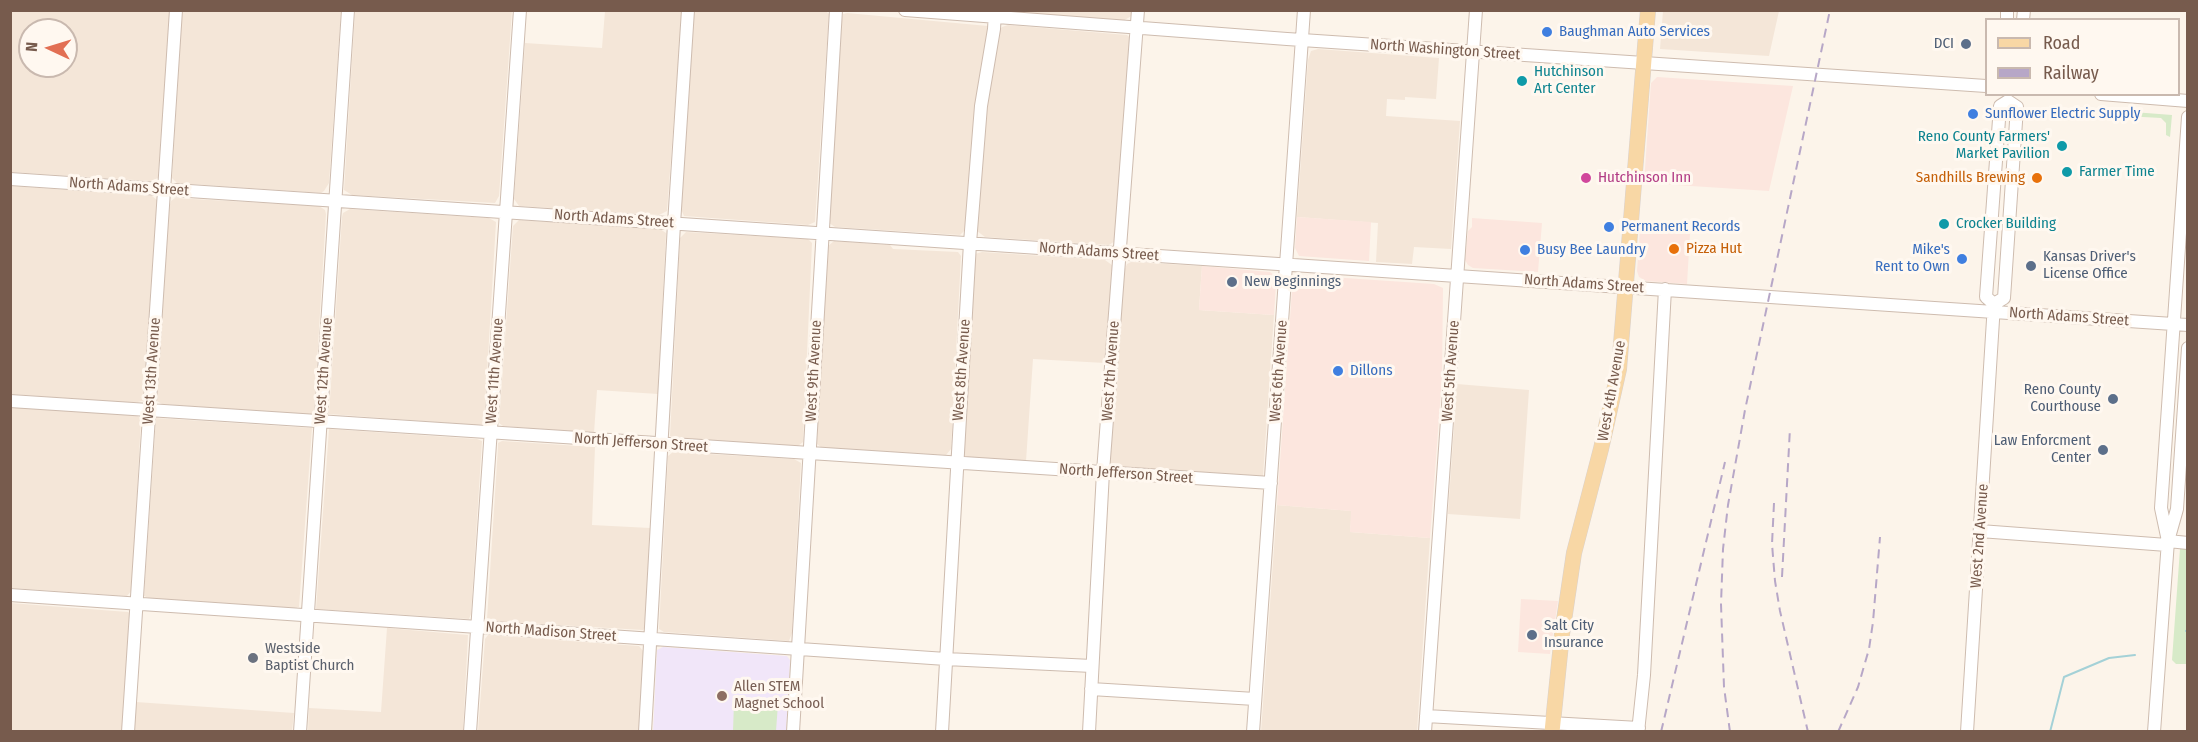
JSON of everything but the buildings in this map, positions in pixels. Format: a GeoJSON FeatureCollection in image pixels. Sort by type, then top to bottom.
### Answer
{"type":"FeatureCollection","features":[{"type":"Feature","properties":{"kind":"main road","name":"West 4th Avenue"},"geometry":{"type":"LineString","coordinates":[[1553,728],[1561,642],[1574,553],[1619,369],[1647,10]]}},
{"type":"Feature","properties":{"kind":"street","name":"West 13th Avenue"},"geometry":{"type":"LineString","coordinates":[[128,732],[176,10]]}},
{"type":"Feature","properties":{"kind":"street","name":"West 12th Avenue"},"geometry":{"type":"LineString","coordinates":[[300,732],[348,10]]}},
{"type":"Feature","properties":{"kind":"street","name":"West 11th Avenue"},"geometry":{"type":"LineString","coordinates":[[470,732],[519,10]]}},
{"type":"Feature","properties":{"kind":"street"},"geometry":{"type":"LineString","coordinates":[[645,732],[688,10]]}},
{"type":"Feature","properties":{"kind":"street","name":"West 9th Avenue"},"geometry":{"type":"LineString","coordinates":[[793,732],[836,10]]}},
{"type":"Feature","properties":{"kind":"street","name":"North Washington Street"},"geometry":{"type":"LineString","coordinates":[[905,10],[995,14],[1137,28],[1302,40],[1985,86]]}},
{"type":"Feature","properties":{"kind":"street","name":"West 7th Avenue"},"geometry":{"type":"LineString","coordinates":[[1089,732],[1103,472],[1138,10]]}},
{"type":"Feature","properties":{"kind":"street","name":"West 6th Avenue"},"geometry":{"type":"LineString","coordinates":[[1253,732],[1304,10]]}},
{"type":"Feature","properties":{"kind":"street","name":"West 5th Avenue"},"geometry":{"type":"LineString","coordinates":[[1425,732],[1476,10]]}},
{"type":"Feature","properties":{"kind":"street","name":"West 8th Avenue"},"geometry":{"type":"LineString","coordinates":[[942,732],[970,243],[981,106],[995,14]]}},
{"type":"Feature","properties":{"kind":"street"},"geometry":{"type":"LineString","coordinates":[[2125,96],[2187,101]]}},
{"type":"Feature","properties":{"kind":"street","name":"West 2nd Avenue"},"geometry":{"type":"LineString","coordinates":[[1967,732],[1994,308],[1986,297],[2000,106],[2009,98],[2017,107],[2004,298],[1994,308]]}},
{"type":"Feature","properties":{"kind":"street"},"geometry":{"type":"LineString","coordinates":[[2154,732],[2167,543],[2162,508],[2187,117]]}},
{"type":"Feature","properties":{"kind":"street","name":"North Adams Street"},"geometry":{"type":"LineString","coordinates":[[10,179],[1286,265],[1994,308],[2187,325]]}},
{"type":"Feature","properties":{"kind":"street"},"geometry":{"type":"LineString","coordinates":[[1426,716],[1553,728],[1639,730],[1665,289]]}},
{"type":"Feature","properties":{"kind":"street"},"geometry":{"type":"LineString","coordinates":[[2167,543],[2177,509],[2187,348]]}},
{"type":"Feature","properties":{"kind":"street","name":"North Jefferson Street"},"geometry":{"type":"LineString","coordinates":[[10,401],[1271,483]]}},
{"type":"Feature","properties":{"kind":"street"},"geometry":{"type":"LineString","coordinates":[[1980,531],[2187,543]]}},
{"type":"Feature","properties":{"kind":"street","name":"North Madison Street"},"geometry":{"type":"LineString","coordinates":[[10,595],[946,659],[1092,666]]}},
{"type":"Feature","properties":{"kind":"street"},"geometry":{"type":"LineString","coordinates":[[1091,689],[1255,699]]}},
{"type":"Feature","properties":{"kind":"shaded area"},"geometry":{"type":"Polygon","coordinates":[[[1663,10],[1779,11],[1769,56],[1660,49],[1663,10]]]}},
{"type":"Feature","properties":{"kind":"shaded area"},"geometry":{"type":"Polygon","coordinates":[[[11,11],[170,11],[158,178],[150,181],[11,172],[11,11]]]}},
{"type":"Feature","properties":{"kind":"shaded area"},"geometry":{"type":"Polygon","coordinates":[[[182,11],[341,11],[329,183],[324,191],[321,193],[177,183],[172,178],[182,11]]]}},
{"type":"Feature","properties":{"kind":"shaded area"},"geometry":{"type":"Polygon","coordinates":[[[355,11],[512,11],[499,196],[495,203],[352,195],[344,190],[355,11]]]}},
{"type":"Feature","properties":{"kind":"shaded area"},"geometry":{"type":"Polygon","coordinates":[[[605,11],[682,11],[667,211],[659,215],[519,206],[514,199],[525,43],[602,48],[605,11]]]}},
{"type":"Feature","properties":{"kind":"shaded area"},"geometry":{"type":"Polygon","coordinates":[[[694,11],[826,11],[829,14],[815,222],[808,225],[684,216],[681,209],[694,11]]]}},
{"type":"Feature","properties":{"kind":"shaded area"},"geometry":{"type":"Polygon","coordinates":[[[1003,11],[1133,11],[1133,15],[1123,21],[1003,11]]]}},
{"type":"Feature","properties":{"kind":"shaded area"},"geometry":{"type":"Polygon","coordinates":[[[843,14],[988,26],[966,229],[960,235],[835,227],[829,223],[842,20],[843,14]]]}},
{"type":"Feature","properties":{"kind":"shaded area"},"geometry":{"type":"Polygon","coordinates":[[[1008,25],[1127,35],[1131,38],[1115,241],[1109,245],[985,237],[977,231],[985,120],[999,30],[1008,25]]]}},
{"type":"Feature","properties":{"kind":"shaded area"},"geometry":{"type":"Polygon","coordinates":[[[1318,49],[1439,58],[1436,99],[1405,97],[1405,100],[1387,99],[1386,116],[1460,121],[1451,249],[1414,247],[1412,264],[1376,262],[1378,223],[1297,217],[1308,60],[1311,51],[1318,49]]]}},
{"type":"Feature","properties":{"kind":"shaded area"},"geometry":{"type":"Polygon","coordinates":[[[1657,77],[1793,86],[1769,191],[1644,183],[1651,83],[1657,77]]]}},
{"type":"Feature","properties":{"kind":"shaded area"},"geometry":{"type":"Polygon","coordinates":[[[11,186],[152,196],[157,200],[143,401],[132,403],[11,394],[11,186]]]}},
{"type":"Feature","properties":{"kind":"shaded area"},"geometry":{"type":"Polygon","coordinates":[[[175,198],[319,206],[325,210],[314,412],[312,415],[162,404],[157,401],[169,208],[171,201],[175,198]]]}},
{"type":"Feature","properties":{"kind":"shaded area"},"geometry":{"type":"Polygon","coordinates":[[[350,209],[489,218],[496,222],[484,424],[329,414],[342,217],[343,213],[350,209]]]}},
{"type":"Feature","properties":{"kind":"shaded area"},"geometry":{"type":"Polygon","coordinates":[[[1297,217],[1371,222],[1369,261],[1299,256],[1295,248],[1297,217]]]}},
{"type":"Feature","properties":{"kind":"shaded area"},"geometry":{"type":"Polygon","coordinates":[[[1472,218],[1542,223],[1538,272],[1473,268],[1468,265],[1465,260],[1468,231],[1472,227],[1472,218]]]}},
{"type":"Feature","properties":{"kind":"shaded area"},"geometry":{"type":"Polygon","coordinates":[[[519,220],[660,229],[666,233],[658,394],[597,390],[594,433],[503,426],[499,423],[513,226],[519,220]]]}},
{"type":"Feature","properties":{"kind":"shaded area"},"geometry":{"type":"Polygon","coordinates":[[[1640,230],[1690,234],[1687,284],[1646,281],[1639,277],[1637,271],[1640,230]]]}},
{"type":"Feature","properties":{"kind":"shaded area"},"geometry":{"type":"Polygon","coordinates":[[[686,232],[808,239],[812,243],[803,442],[798,446],[670,436],[680,238],[686,232]]]}},
{"type":"Feature","properties":{"kind":"shaded area"},"geometry":{"type":"Polygon","coordinates":[[[834,241],[890,245],[893,249],[958,252],[961,256],[951,449],[946,455],[822,448],[817,444],[827,247],[834,241]]]}},
{"type":"Feature","properties":{"kind":"shaded area"},"geometry":{"type":"Polygon","coordinates":[[[982,252],[1105,260],[1112,265],[1105,363],[1033,359],[1026,461],[965,457],[962,452],[975,254],[982,252]]]}},
{"type":"Feature","properties":{"kind":"shaded area"},"geometry":{"type":"Polygon","coordinates":[[[1131,262],[1202,266],[1199,310],[1274,315],[1263,476],[1110,466],[1124,271],[1127,264],[1131,262]]]}},
{"type":"Feature","properties":{"kind":"shaded area"},"geometry":{"type":"Polygon","coordinates":[[[1202,266],[1270,272],[1274,275],[1276,284],[1274,315],[1199,310],[1202,266]]]}},
{"type":"Feature","properties":{"kind":"shaded area"},"geometry":{"type":"Polygon","coordinates":[[[1301,275],[1434,284],[1443,288],[1442,378],[1430,538],[1350,532],[1351,511],[1277,505],[1292,290],[1297,278],[1301,275]]]}},
{"type":"Feature","properties":{"kind":"shaded area"},"geometry":{"type":"Polygon","coordinates":[[[1457,384],[1529,390],[1520,519],[1448,514],[1457,384]]]}},
{"type":"Feature","properties":{"kind":"shaded area"},"geometry":{"type":"Polygon","coordinates":[[[10,407],[135,415],[141,418],[132,590],[127,596],[11,588],[10,407]]]}},
{"type":"Feature","properties":{"kind":"shaded area"},"geometry":{"type":"Polygon","coordinates":[[[156,418],[312,428],[299,607],[144,596],[156,418]]]}},
{"type":"Feature","properties":{"kind":"shaded area"},"geometry":{"type":"Polygon","coordinates":[[[329,429],[482,441],[469,619],[316,609],[329,429]]]}},
{"type":"Feature","properties":{"kind":"shaded area"},"geometry":{"type":"Polygon","coordinates":[[[502,441],[595,447],[592,525],[650,528],[645,628],[643,630],[487,619],[498,443],[502,441]]]}},
{"type":"Feature","properties":{"kind":"shaded area"},"geometry":{"type":"Polygon","coordinates":[[[673,452],[794,459],[801,463],[792,633],[789,641],[664,632],[659,629],[668,456],[673,452]]]}},
{"type":"Feature","properties":{"kind":"shaded area"},"geometry":{"type":"Polygon","coordinates":[[[1277,505],[1352,511],[1350,532],[1430,538],[1417,731],[1261,732],[1277,505]]]}},
{"type":"Feature","properties":{"kind":"shaded area"},"geometry":{"type":"Polygon","coordinates":[[[1521,599],[1558,601],[1550,654],[1518,652],[1521,599]]]}},
{"type":"Feature","properties":{"kind":"shaded area"},"geometry":{"type":"Polygon","coordinates":[[[10,603],[128,612],[130,614],[122,731],[11,731],[10,603]]]}},
{"type":"Feature","properties":{"kind":"shaded area"},"geometry":{"type":"Polygon","coordinates":[[[387,628],[468,635],[463,731],[308,731],[309,708],[381,712],[387,628]]]}},
{"type":"Feature","properties":{"kind":"shaded area"},"geometry":{"type":"Polygon","coordinates":[[[488,635],[639,646],[643,651],[639,731],[478,731],[485,639],[488,635]]]}},
{"type":"Feature","properties":{"kind":"shaded area","name":"Allen STEM Magnet School"},"geometry":{"type":"Polygon","coordinates":[[[663,647],[787,656],[790,660],[786,731],[653,732],[657,650],[663,647]]]}},
{"type":"Feature","properties":{"kind":"shaded area"},"geometry":{"type":"Polygon","coordinates":[[[136,702],[294,713],[292,731],[134,731],[136,702]]]}},
{"type":"Feature","properties":{"kind":"green space"},"geometry":{"type":"Polygon","coordinates":[[[2107,110],[2172,115],[2170,137],[2166,135],[2166,123],[2161,118],[2107,115],[2107,110]]]}},
{"type":"Feature","properties":{"kind":"green space"},"geometry":{"type":"Polygon","coordinates":[[[2187,547],[2187,664],[2176,664],[2172,660],[2180,549],[2187,547]]]}},
{"type":"Feature","properties":{"kind":"green space"},"geometry":{"type":"Polygon","coordinates":[[[734,702],[778,704],[776,731],[733,731],[734,702]]]}},
{"type":"Feature","properties":{"kind":"waterway"},"geometry":{"type":"LineString","coordinates":[[2050,732],[2064,677],[2109,658],[2135,655]]}},
{"type":"Feature","properties":{"kind":"railway"},"geometry":{"type":"LineString","coordinates":[[1730,732],[1724,687],[1721,604],[1723,549],[1728,505],[1745,410],[1830,10]]}},
{"type":"Feature","properties":{"kind":"railway"},"geometry":{"type":"LineString","coordinates":[[1782,577],[1790,428]]}},
{"type":"Feature","properties":{"kind":"railway"},"geometry":{"type":"LineString","coordinates":[[1661,732],[1725,462]]}},
{"type":"Feature","properties":{"kind":"railway"},"geometry":{"type":"LineString","coordinates":[[1774,503],[1772,544],[1775,581],[1808,732]]}},
{"type":"Feature","properties":{"kind":"railway"},"geometry":{"type":"LineString","coordinates":[[1838,732],[1858,687],[1869,649],[1880,537]]}},
{"type":"Feature","properties":{"kind":"place","name":"Baughman Auto Services"},"geometry":{"type":"Point","coordinates":[1547,32]}},
{"type":"Feature","properties":{"kind":"place","name":"DCI"},"geometry":{"type":"Point","coordinates":[1966,44]}},
{"type":"Feature","properties":{"kind":"place","name":"Hutchinson Art Center"},"geometry":{"type":"Point","coordinates":[1522,81]}},
{"type":"Feature","properties":{"kind":"place","name":"Sunflower Electric Supply"},"geometry":{"type":"Point","coordinates":[1973,114]}},
{"type":"Feature","properties":{"kind":"place","name":"Reno County Farmers' Market Pavilion"},"geometry":{"type":"Point","coordinates":[2062,146]}},
{"type":"Feature","properties":{"kind":"place","name":"Farmer Time"},"geometry":{"type":"Point","coordinates":[2067,172]}},
{"type":"Feature","properties":{"kind":"place","name":"Hutchinson Inn"},"geometry":{"type":"Point","coordinates":[1586,178]}},
{"type":"Feature","properties":{"kind":"place","name":"Sandhills Brewing"},"geometry":{"type":"Point","coordinates":[2037,178]}},
{"type":"Feature","properties":{"kind":"place","name":"Crocker Building"},"geometry":{"type":"Point","coordinates":[1944,224]}},
{"type":"Feature","properties":{"kind":"place","name":"Permanent Records"},"geometry":{"type":"Point","coordinates":[1609,227]}},
{"type":"Feature","properties":{"kind":"place","name":"Pizza Hut"},"geometry":{"type":"Point","coordinates":[1674,249]}},
{"type":"Feature","properties":{"kind":"place","name":"Busy Bee Laundry"},"geometry":{"type":"Point","coordinates":[1525,250]}},
{"type":"Feature","properties":{"kind":"place","name":"Mike's Rent to Own"},"geometry":{"type":"Point","coordinates":[1962,259]}},
{"type":"Feature","properties":{"kind":"place","name":"Kansas Driver's License Office"},"geometry":{"type":"Point","coordinates":[2031,266]}},
{"type":"Feature","properties":{"kind":"place","name":"New Beginnings"},"geometry":{"type":"Point","coordinates":[1232,282]}},
{"type":"Feature","properties":{"kind":"place","name":"Dillons"},"geometry":{"type":"Point","coordinates":[1338,371]}},
{"type":"Feature","properties":{"kind":"place","name":"Reno County Courthouse"},"geometry":{"type":"Point","coordinates":[2113,399]}},
{"type":"Feature","properties":{"kind":"place","name":"Law Enforcment Center"},"geometry":{"type":"Point","coordinates":[2103,450]}},
{"type":"Feature","properties":{"kind":"place","name":"Salt City Insurance"},"geometry":{"type":"Point","coordinates":[1532,635]}},
{"type":"Feature","properties":{"kind":"place","name":"Westside Baptist Church"},"geometry":{"type":"Point","coordinates":[253,658]}},
{"type":"Feature","properties":{"kind":"place","name":"Allen STEM Magnet School"},"geometry":{"type":"Point","coordinates":[722,696]}}]}
